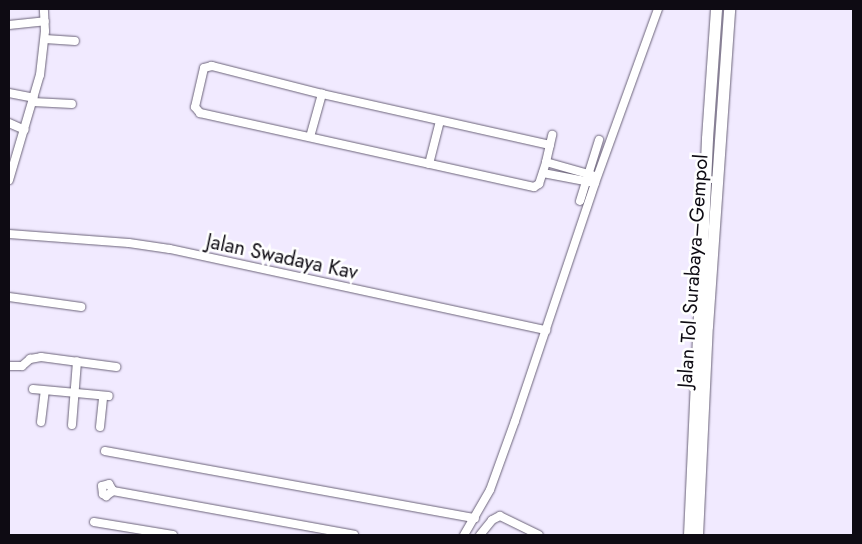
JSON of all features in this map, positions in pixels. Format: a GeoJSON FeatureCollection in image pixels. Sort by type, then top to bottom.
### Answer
{"type":"FeatureCollection","features":[{"type":"Feature","properties":{"kind":"highway","name":"Jalan Tol Surabaya–Gempol"},"geometry":{"type":"LineString","coordinates":[[689,535],[707,138],[716,9]]}},
{"type":"Feature","properties":{"kind":"highway","name":"Jalan Tol Surabaya–Gempol"},"geometry":{"type":"LineString","coordinates":[[697,535],[707,326],[729,9]]}},
{"type":"Feature","properties":{"kind":"street"},"geometry":{"type":"LineString","coordinates":[[9,180],[40,75],[45,39],[44,9]]}},
{"type":"Feature","properties":{"kind":"street"},"geometry":{"type":"LineString","coordinates":[[464,535],[490,490],[596,180],[658,9]]}},
{"type":"Feature","properties":{"kind":"street"},"geometry":{"type":"LineString","coordinates":[[9,25],[45,21]]}},
{"type":"Feature","properties":{"kind":"street"},"geometry":{"type":"LineString","coordinates":[[45,39],[74,40]]}},
{"type":"Feature","properties":{"kind":"street"},"geometry":{"type":"LineString","coordinates":[[550,146],[322,94],[212,66],[204,68],[195,107],[200,113],[534,187],[539,184],[546,162],[550,146],[552,135]]}},
{"type":"Feature","properties":{"kind":"street"},"geometry":{"type":"LineString","coordinates":[[9,93],[34,100],[72,104]]}},
{"type":"Feature","properties":{"kind":"street"},"geometry":{"type":"LineString","coordinates":[[310,137],[322,94]]}},
{"type":"Feature","properties":{"kind":"street"},"geometry":{"type":"LineString","coordinates":[[429,164],[440,121]]}},
{"type":"Feature","properties":{"kind":"street"},"geometry":{"type":"LineString","coordinates":[[9,123],[25,130]]}},
{"type":"Feature","properties":{"kind":"street"},"geometry":{"type":"LineString","coordinates":[[580,201],[599,140]]}},
{"type":"Feature","properties":{"kind":"street"},"geometry":{"type":"LineString","coordinates":[[546,162],[587,178]]}},
{"type":"Feature","properties":{"kind":"street"},"geometry":{"type":"LineString","coordinates":[[543,172],[596,180]]}},
{"type":"Feature","properties":{"kind":"street","name":"Jalan Swadaya Kav"},"geometry":{"type":"LineString","coordinates":[[9,234],[129,243],[170,249],[546,330]]}},
{"type":"Feature","properties":{"kind":"street"},"geometry":{"type":"LineString","coordinates":[[9,297],[81,307]]}},
{"type":"Feature","properties":{"kind":"street"},"geometry":{"type":"LineString","coordinates":[[9,366],[22,366],[30,359],[42,357],[116,367]]}},
{"type":"Feature","properties":{"kind":"street"},"geometry":{"type":"LineString","coordinates":[[72,425],[77,361]]}},
{"type":"Feature","properties":{"kind":"street"},"geometry":{"type":"LineString","coordinates":[[33,389],[106,396],[100,427]]}},
{"type":"Feature","properties":{"kind":"street"},"geometry":{"type":"LineString","coordinates":[[40,422],[45,391]]}},
{"type":"Feature","properties":{"kind":"street"},"geometry":{"type":"LineString","coordinates":[[105,451],[475,518]]}},
{"type":"Feature","properties":{"kind":"street"},"geometry":{"type":"LineString","coordinates":[[113,491],[354,535]]}},
{"type":"Feature","properties":{"kind":"street"},"geometry":{"type":"LineString","coordinates":[[480,535],[492,520],[500,516],[539,535]]}},
{"type":"Feature","properties":{"kind":"street"},"geometry":{"type":"LineString","coordinates":[[94,522],[173,535]]}}]}
